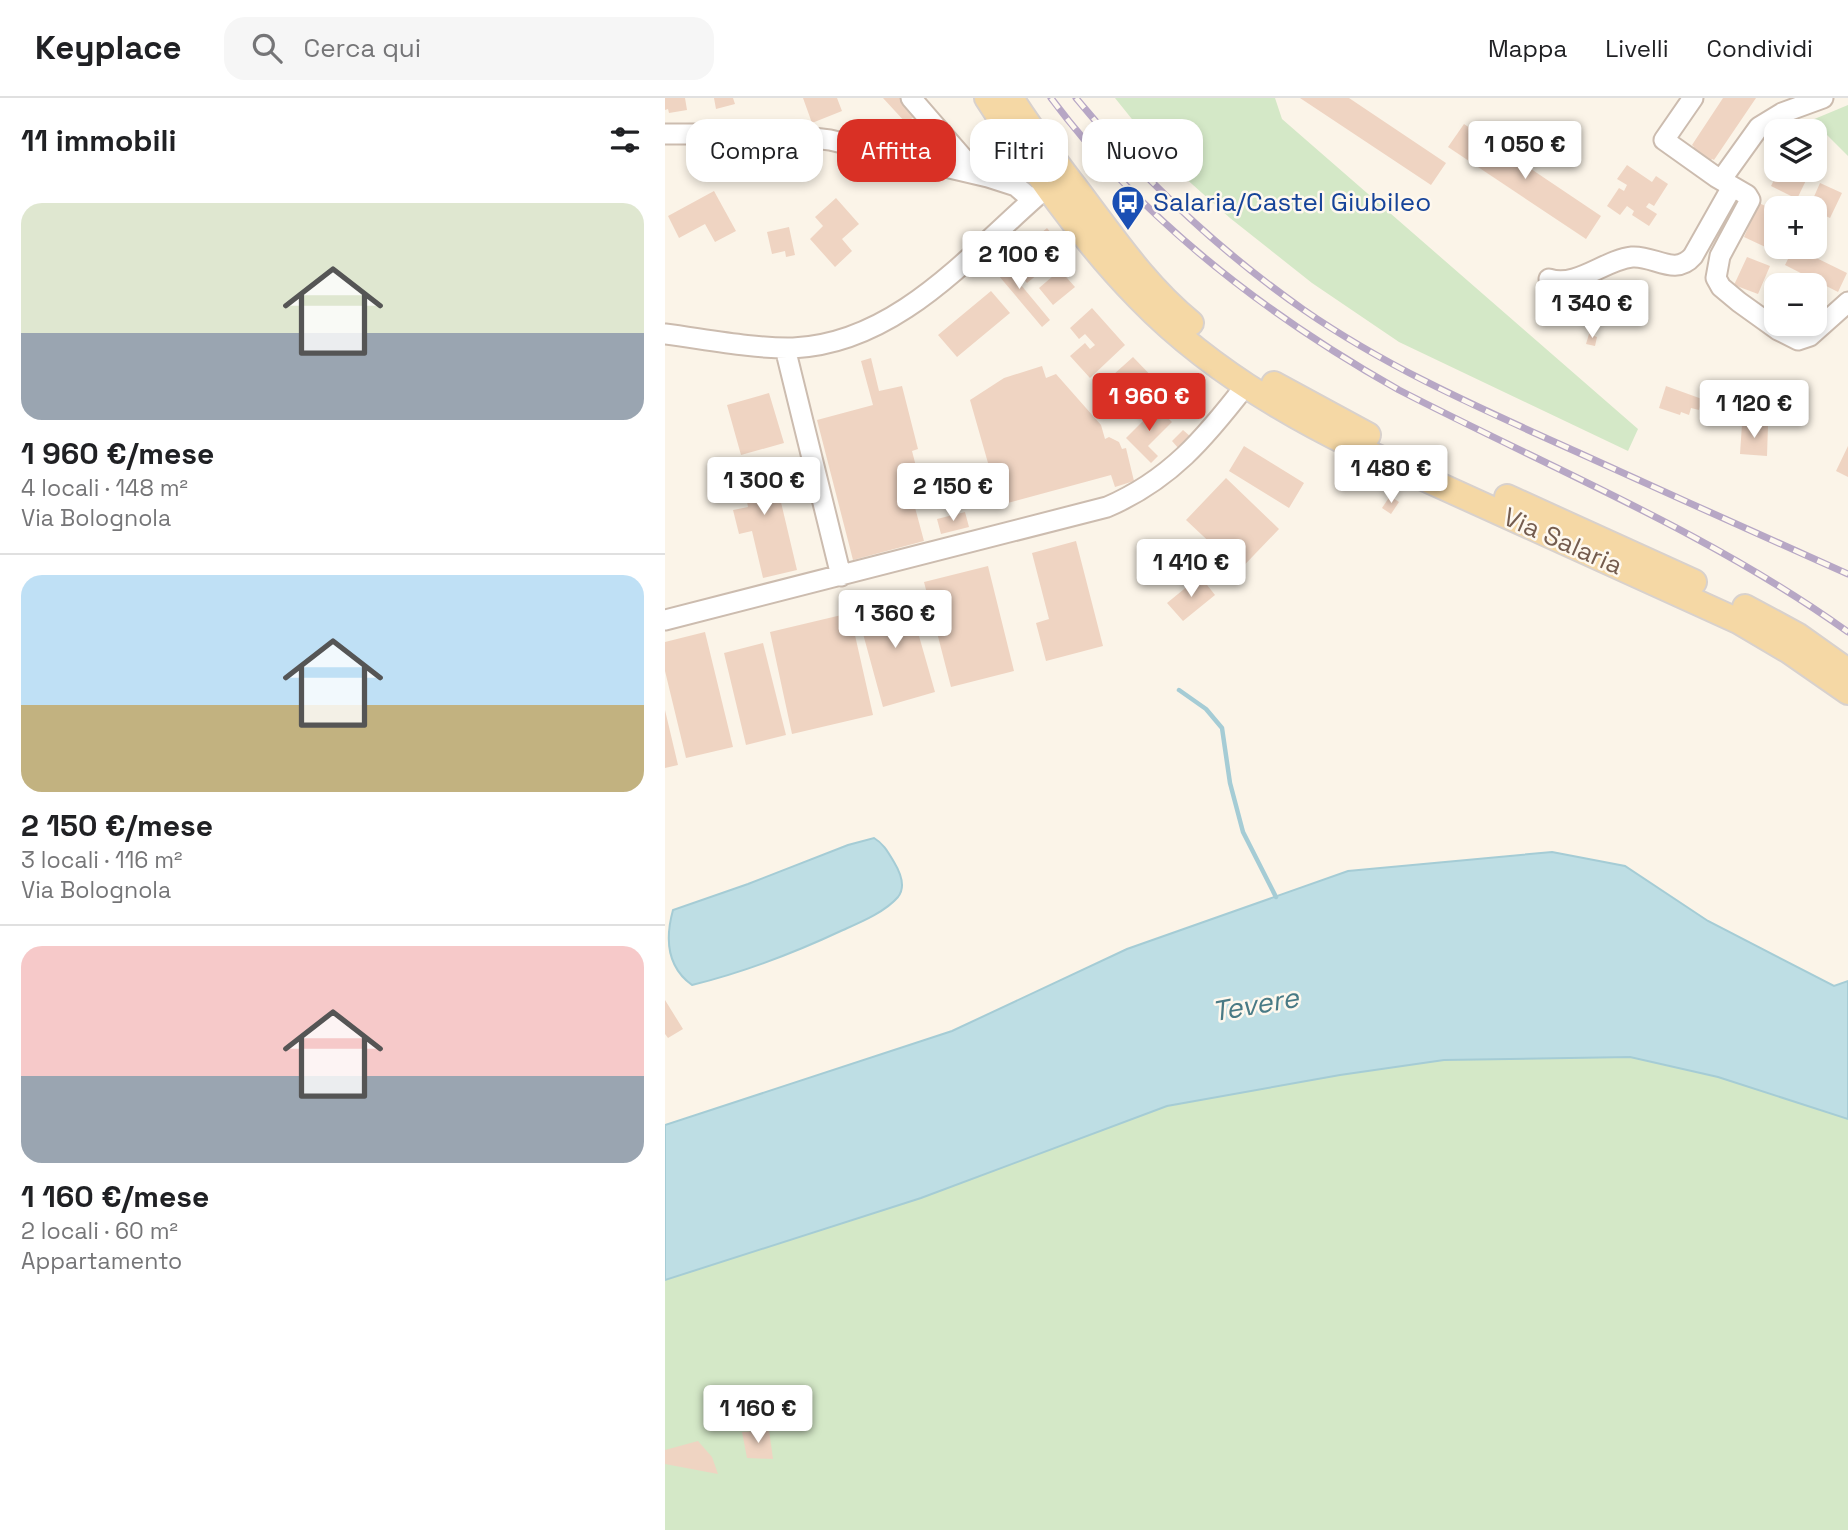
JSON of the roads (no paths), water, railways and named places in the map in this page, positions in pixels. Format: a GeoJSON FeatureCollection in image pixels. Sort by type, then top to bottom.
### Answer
{"type":"FeatureCollection","features":[{"type":"Feature","properties":{"kind":"main road","name":"Via Salaria"},"geometry":{"type":"LineString","coordinates":[[987,98],[1048,186],[1139,299],[1188,343],[1246,385],[1296,417],[1360,449],[1738,621],[1789,651],[1848,692]]}},
{"type":"Feature","properties":{"kind":"main road","name":"Via Salaria"},"geometry":{"type":"LineString","coordinates":[[1011,98],[1048,186],[1134,264],[1165,299],[1227,351],[1279,387],[1361,432],[1740,604],[1797,635],[1848,672]]}},
{"type":"Feature","properties":{"kind":"street"},"geometry":{"type":"LineString","coordinates":[[911,98],[970,166]]}},
{"type":"Feature","properties":{"kind":"street"},"geometry":{"type":"LineString","coordinates":[[1693,98],[1664,140],[1751,200],[1719,259],[1716,278],[1721,287],[1764,320],[1800,341],[1810,336],[1848,302]]}},
{"type":"Feature","properties":{"kind":"street"},"geometry":{"type":"LineString","coordinates":[[1549,279],[1565,281],[1634,257],[1674,266],[1684,264],[1693,256],[1727,184],[1759,127],[1782,113],[1823,98]]}},
{"type":"Feature","properties":{"kind":"street"},"geometry":{"type":"LineString","coordinates":[[665,134],[791,134],[830,140],[970,172]]}},
{"type":"Feature","properties":{"kind":"street"},"geometry":{"type":"LineString","coordinates":[[1001,182],[1016,187],[1048,186]]}},
{"type":"Feature","properties":{"kind":"street"},"geometry":{"type":"LineString","coordinates":[[665,334],[785,348],[841,339],[887,322],[929,292],[1048,186]]}},
{"type":"Feature","properties":{"kind":"street"},"geometry":{"type":"LineString","coordinates":[[785,348],[841,576]]}},
{"type":"Feature","properties":{"kind":"street"},"geometry":{"type":"LineString","coordinates":[[665,620],[1117,503],[1148,486],[1176,465],[1204,438],[1246,385]]}},
{"type":"Feature","properties":{"kind":"water"},"geometry":{"type":"Polygon","coordinates":[[[874,838],[888,852],[901,880],[902,889],[898,897],[886,907],[865,920],[806,946],[731,974],[692,985],[677,970],[669,942],[673,910],[848,845],[874,838]]]}},
{"type":"Feature","properties":{"kind":"water","name":"Tevere"},"geometry":{"type":"Polygon","coordinates":[[[1552,852],[1625,866],[1708,921],[1834,986],[1848,981],[1848,1119],[1718,1077],[1630,1057],[1444,1060],[1340,1075],[1167,1106],[921,1198],[665,1280],[665,1125],[952,1031],[1127,949],[1348,871],[1552,852]]]}},
{"type":"Feature","properties":{"kind":"waterway"},"geometry":{"type":"LineString","coordinates":[[1179,690],[1206,709],[1222,728],[1230,783],[1243,832],[1276,897]]}},
{"type":"Feature","properties":{"kind":"railway"},"geometry":{"type":"LineString","coordinates":[[1051,98],[1125,185],[1166,225],[1210,262],[1301,330],[1399,390],[1685,532],[1795,596],[1848,632]]}},
{"type":"Feature","properties":{"kind":"railway"},"geometry":{"type":"LineString","coordinates":[[1076,98],[1155,185],[1212,238],[1272,287],[1336,331],[1403,370],[1472,404],[1848,574]]}},
{"type":"Feature","properties":{"kind":"place","name":"Salaria/Castel Giubileo"},"geometry":{"type":"Point","coordinates":[1128,232]}}]}
